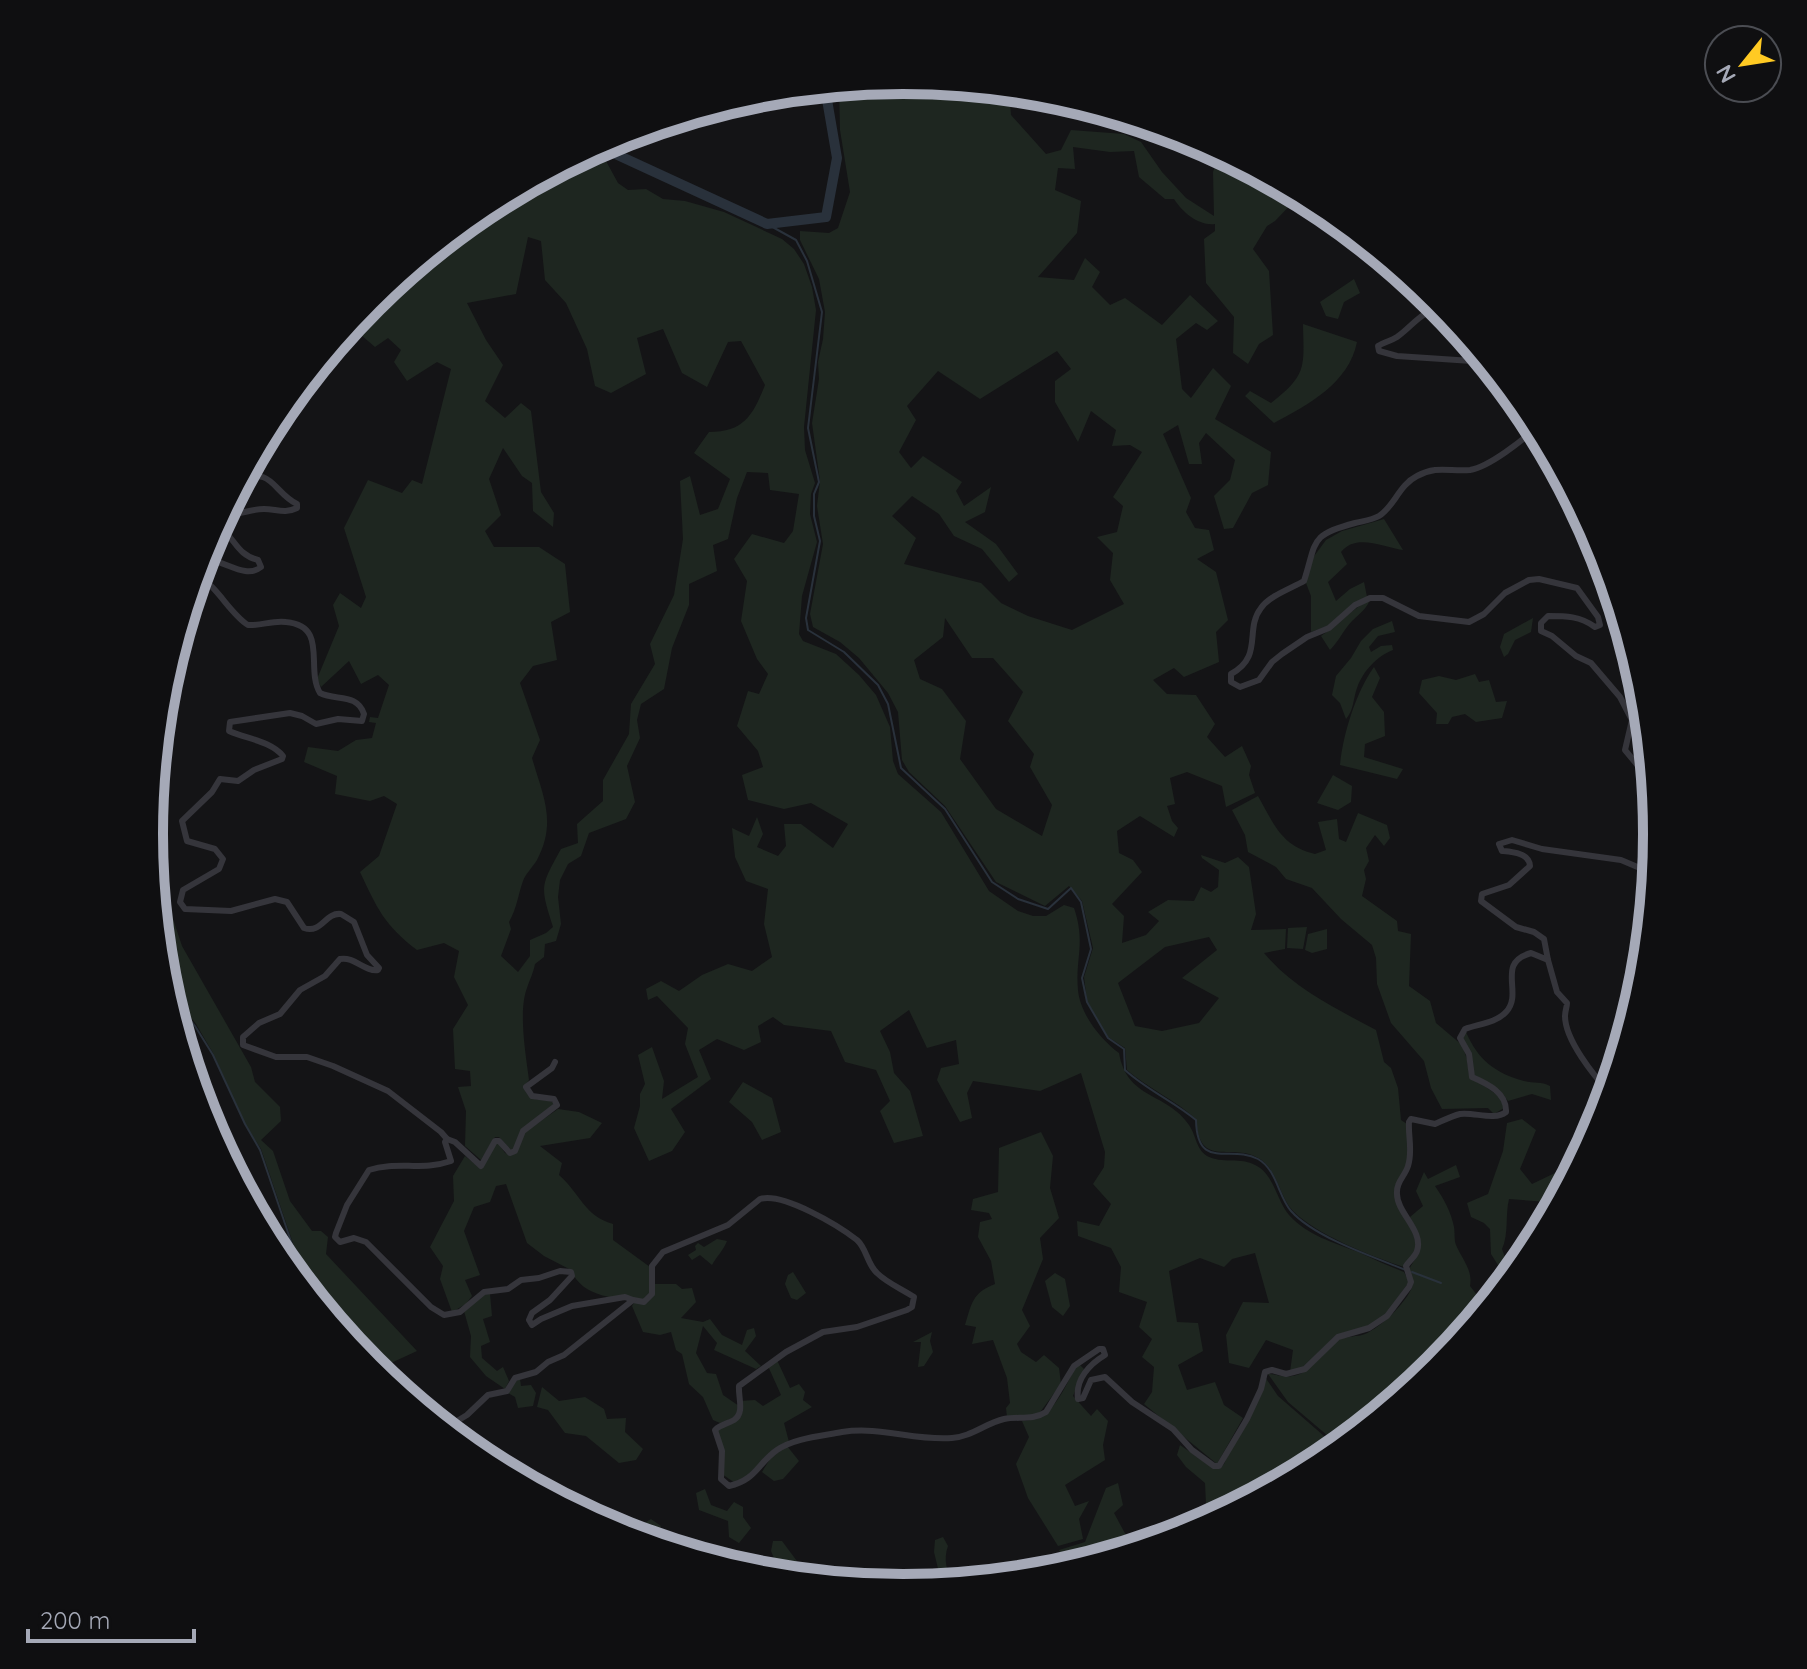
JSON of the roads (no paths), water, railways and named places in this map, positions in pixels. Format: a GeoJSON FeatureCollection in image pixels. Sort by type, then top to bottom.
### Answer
{"type":"FeatureCollection","features":[{"type":"Feature","properties":{"kind":"street"},"geometry":{"type":"LineString","coordinates":[[1429,313],[1417,317],[1398,337],[1378,346],[1379,351],[1397,356],[1472,361]]}},
{"type":"Feature","properties":{"kind":"street"},"geometry":{"type":"LineString","coordinates":[[1527,436],[1476,468],[1444,468],[1416,477],[1396,495],[1381,515],[1320,536],[1312,548],[1304,581],[1261,607],[1251,653],[1230,678],[1231,682],[1240,687],[1254,684],[1272,662],[1291,647],[1329,628],[1355,605],[1370,598],[1383,598],[1419,616],[1465,622],[1478,618],[1501,595],[1529,580],[1539,579],[1577,588],[1598,617],[1600,625],[1595,627],[1577,618],[1548,616],[1541,623],[1541,631],[1591,663],[1620,697],[1632,720],[1625,750],[1641,769]]}},
{"type":"Feature","properties":{"kind":"street"},"geometry":{"type":"LineString","coordinates":[[236,515],[260,509],[281,512],[297,508],[297,504],[285,498],[267,478],[256,475]]}},
{"type":"Feature","properties":{"kind":"street"},"geometry":{"type":"LineString","coordinates":[[216,560],[247,572],[261,567],[258,560],[241,554],[227,534]]}},
{"type":"Feature","properties":{"kind":"street"},"geometry":{"type":"LineString","coordinates":[[207,583],[248,625],[285,622],[307,631],[313,641],[313,669],[320,693],[352,699],[359,703],[364,714],[362,721],[338,719],[316,724],[290,713],[230,722],[229,731],[270,746],[279,751],[282,759],[254,770],[238,781],[220,779],[212,792],[182,821],[183,836],[187,841],[215,849],[223,859],[219,869],[183,890],[180,902],[185,909],[231,911],[275,899],[287,902],[308,930],[320,927],[331,915],[341,914],[354,922],[367,955],[379,968],[373,971],[353,961],[340,959],[325,976],[300,990],[280,1014],[259,1023],[241,1042],[249,1049],[276,1057],[297,1056],[320,1061],[388,1091],[481,1166],[495,1141],[499,1141],[510,1153],[515,1151],[523,1131],[557,1105],[554,1099],[532,1096],[526,1087],[552,1068],[555,1062]]}},
{"type":"Feature","properties":{"kind":"street"},"geometry":{"type":"LineString","coordinates":[[1601,1083],[1592,1073],[1571,1034],[1565,1015],[1567,1003],[1557,992],[1541,936],[1516,927],[1481,901],[1482,894],[1509,885],[1530,866],[1526,857],[1513,851],[1502,851],[1499,844],[1512,840],[1556,851],[1621,860],[1643,869]]}},
{"type":"Feature","properties":{"kind":"street"},"geometry":{"type":"LineString","coordinates":[[447,1139],[445,1142],[451,1161],[414,1167],[391,1164],[369,1170],[347,1205],[336,1233],[336,1240],[340,1242],[354,1238],[366,1242],[431,1307],[444,1315],[460,1312],[484,1292],[508,1289],[521,1280],[560,1271],[571,1272],[572,1276],[550,1300],[532,1313],[529,1320],[532,1325],[572,1306],[625,1297],[644,1302],[652,1294],[652,1266],[663,1252],[728,1225],[766,1197],[818,1216],[858,1241],[873,1269],[914,1297],[912,1307],[907,1310],[857,1327],[823,1332],[813,1337],[739,1386],[741,1413],[715,1430],[722,1451],[721,1479],[729,1486],[749,1479],[772,1454],[793,1443],[868,1430],[885,1430],[896,1435],[956,1438],[1000,1420],[1039,1417],[1046,1412],[1077,1362],[1099,1349],[1103,1349],[1105,1355],[1095,1361],[1081,1378],[1078,1399],[1083,1398],[1091,1380],[1105,1377],[1132,1402],[1173,1429],[1192,1450],[1214,1466],[1219,1466],[1247,1419],[1265,1372],[1272,1370],[1286,1374],[1305,1369],[1338,1337],[1369,1328],[1387,1316],[1409,1287],[1411,1282],[1406,1266],[1417,1253],[1418,1244],[1396,1196],[1397,1184],[1408,1167],[1409,1122],[1416,1119],[1435,1124],[1457,1114],[1501,1116],[1506,1112],[1505,1101],[1500,1095],[1489,1085],[1472,1077],[1469,1054],[1460,1038],[1465,1029],[1507,1012],[1512,997],[1512,965],[1517,959],[1531,953],[1548,960]]}},
{"type":"Feature","properties":{"kind":"street"},"geometry":{"type":"LineString","coordinates":[[454,1423],[488,1395],[507,1391],[515,1378],[536,1372],[564,1355],[633,1300]]}},
{"type":"Feature","properties":{"kind":"waterway"},"geometry":{"type":"LineString","coordinates":[[613,153],[767,224],[826,217],[837,158],[827,98]]}},
{"type":"Feature","properties":{"kind":"waterway"},"geometry":{"type":"LineString","coordinates":[[767,224],[796,240],[807,261],[822,312],[808,428],[819,482],[814,494],[814,516],[820,541],[806,618],[808,630],[844,652],[878,685],[888,704],[901,768],[945,809],[992,882],[1018,899],[1048,909],[1071,888],[1081,902],[1091,949],[1082,978],[1087,1002],[1108,1038],[1124,1049],[1125,1070],[1196,1120],[1202,1146],[1209,1151],[1248,1155],[1264,1164],[1287,1205],[1301,1220],[1345,1245],[1406,1270]]}},
{"type":"Feature","properties":{"kind":"waterway"},"geometry":{"type":"LineString","coordinates":[[185,1013],[213,1055],[260,1150],[297,1258]]}},
{"type":"Feature","properties":{"kind":"waterway"},"geometry":{"type":"LineString","coordinates":[[1412,1272],[1441,1283]]}}]}
